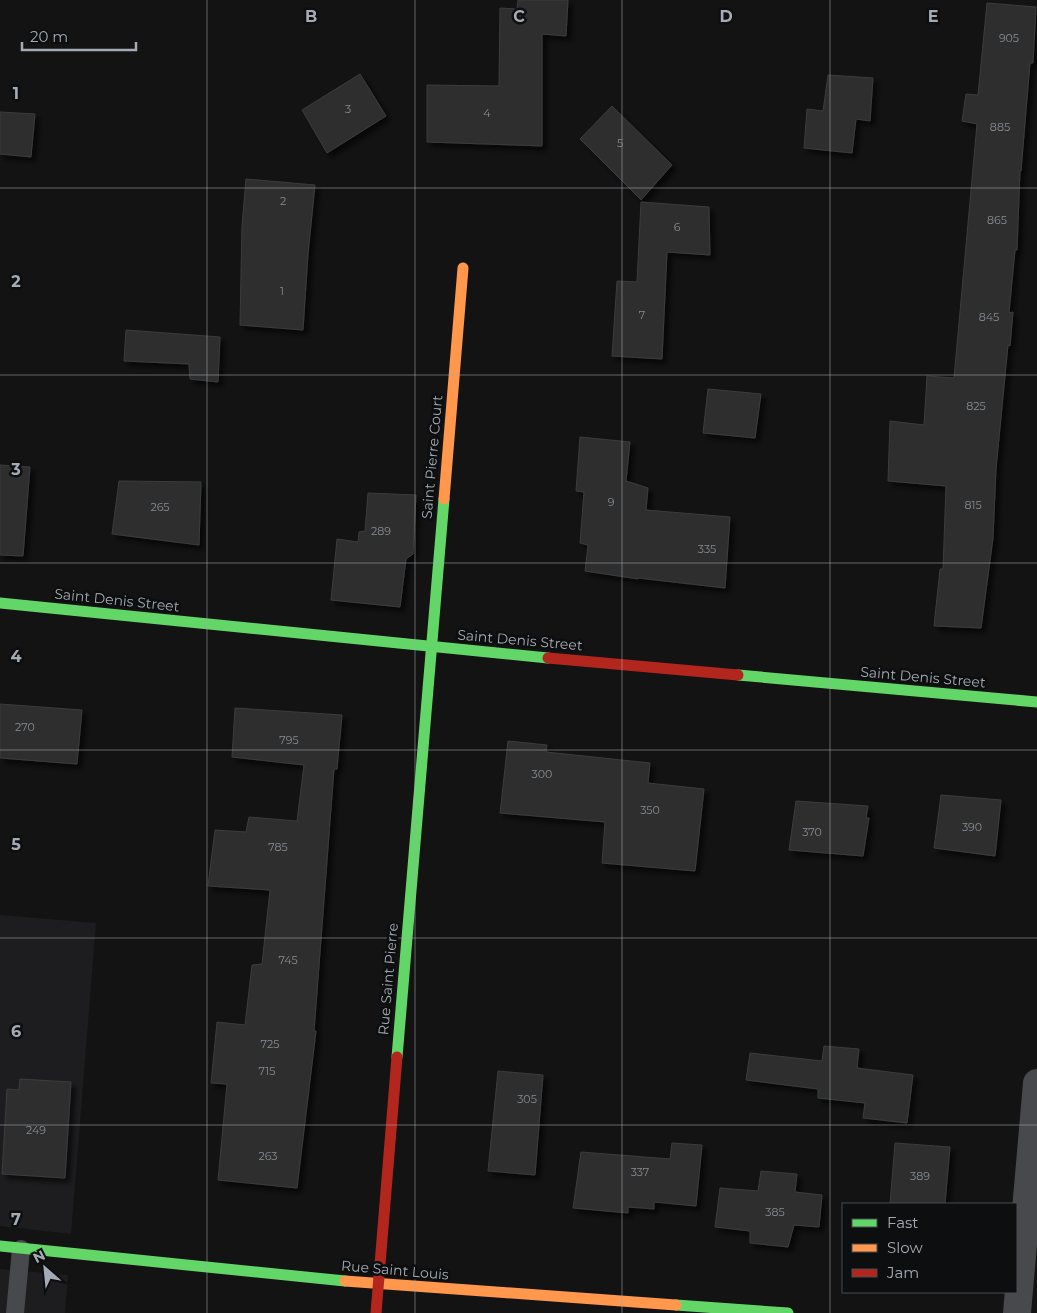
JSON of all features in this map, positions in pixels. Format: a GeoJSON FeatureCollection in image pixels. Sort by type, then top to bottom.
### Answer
{"type":"FeatureCollection","features":[{"type":"Feature","properties":{"kind":"street","name":"Saint Pierre Court"},"geometry":{"type":"LineString","coordinates":[[431,648],[463,268]]}},
{"type":"Feature","properties":{"kind":"street","name":"Saint Denis Street"},"geometry":{"type":"LineString","coordinates":[[0,603],[431,648],[1037,702]]}},
{"type":"Feature","properties":{"kind":"street","name":"Rue Saint Pierre"},"geometry":{"type":"LineString","coordinates":[[376,1313],[431,648]]}},
{"type":"Feature","properties":{"kind":"street"},"geometry":{"type":"LineString","coordinates":[[1017,1313],[1037,1083]]}},
{"type":"Feature","properties":{"kind":"street","name":"Rue Saint Louis"},"geometry":{"type":"LineString","coordinates":[[0,1246],[378,1284],[788,1313]]}},
{"type":"Feature","properties":{"kind":"lane"},"geometry":{"type":"LineString","coordinates":[[15,1313],[21,1248]]}},
{"type":"Feature","properties":{"kind":"shaded area"},"geometry":{"type":"Polygon","coordinates":[[[0,915],[96,923],[71,1234],[0,1226],[0,915]]]}},
{"type":"Feature","properties":{"kind":"shaded area"},"geometry":{"type":"Polygon","coordinates":[[[0,1269],[68,1275],[65,1313],[0,1313],[0,1269]]]}},
{"type":"Feature","properties":{"kind":"building"},"geometry":{"type":"Polygon","coordinates":[[[518,0],[568,0],[566,36],[542,34],[542,146],[427,142],[427,85],[499,86],[500,8],[517,9],[518,0]]]}},
{"type":"Feature","properties":{"kind":"building"},"geometry":{"type":"Polygon","coordinates":[[[987,3],[1036,7],[1033,63],[1030,63],[1020,171],[1017,250],[1015,250],[1009,313],[1013,312],[996,469],[993,538],[981,628],[934,626],[940,569],[943,569],[946,486],[888,481],[890,421],[924,425],[927,376],[954,378],[977,124],[962,121],[966,94],[978,95],[987,3]]]}},
{"type":"Feature","properties":{"kind":"building"},"geometry":{"type":"Polygon","coordinates":[[[360,74],[386,116],[327,153],[302,110],[360,74]]]}},
{"type":"Feature","properties":{"kind":"building"},"geometry":{"type":"Polygon","coordinates":[[[828,75],[873,78],[870,121],[856,119],[852,153],[804,148],[807,109],[823,111],[828,75]]]}},
{"type":"Feature","properties":{"kind":"building"},"geometry":{"type":"Polygon","coordinates":[[[612,106],[672,165],[641,200],[580,139],[612,106]]]}},
{"type":"Feature","properties":{"kind":"building"},"geometry":{"type":"Polygon","coordinates":[[[0,112],[35,114],[31,157],[0,154],[0,112]]]}},
{"type":"Feature","properties":{"kind":"building"},"geometry":{"type":"Polygon","coordinates":[[[246,179],[315,185],[303,330],[240,325],[242,226],[246,179]]]}},
{"type":"Feature","properties":{"kind":"building"},"geometry":{"type":"Polygon","coordinates":[[[641,202],[709,207],[710,255],[667,252],[662,359],[612,356],[617,281],[637,282],[641,202]]]}},
{"type":"Feature","properties":{"kind":"building"},"geometry":{"type":"Polygon","coordinates":[[[126,330],[220,337],[218,382],[190,379],[189,364],[124,361],[126,330]]]}},
{"type":"Feature","properties":{"kind":"building"},"geometry":{"type":"Polygon","coordinates":[[[708,389],[761,394],[755,438],[703,433],[708,389]]]}},
{"type":"Feature","properties":{"kind":"building"},"geometry":{"type":"Polygon","coordinates":[[[580,437],[630,442],[626,481],[648,488],[646,510],[730,517],[725,588],[638,579],[585,571],[588,545],[580,543],[584,492],[576,491],[580,437]]]}},
{"type":"Feature","properties":{"kind":"building"},"geometry":{"type":"Polygon","coordinates":[[[0,465],[30,467],[23,556],[0,555],[0,465]]]}},
{"type":"Feature","properties":{"kind":"building"},"geometry":{"type":"Polygon","coordinates":[[[119,481],[201,482],[199,545],[112,534],[119,481]]]}},
{"type":"Feature","properties":{"kind":"building"},"geometry":{"type":"Polygon","coordinates":[[[368,493],[416,495],[413,554],[406,559],[400,607],[331,600],[337,539],[358,542],[359,532],[365,531],[368,493]]]}},
{"type":"Feature","properties":{"kind":"building"},"geometry":{"type":"Polygon","coordinates":[[[0,704],[82,710],[77,764],[0,758],[0,704]]]}},
{"type":"Feature","properties":{"kind":"building"},"geometry":{"type":"Polygon","coordinates":[[[235,708],[342,715],[337,769],[334,769],[314,1031],[316,1031],[297,1188],[218,1180],[227,1084],[211,1083],[217,1022],[245,1025],[252,965],[262,964],[270,890],[208,886],[215,830],[246,832],[249,817],[297,821],[304,765],[232,757],[235,708]]]}},
{"type":"Feature","properties":{"kind":"building"},"geometry":{"type":"Polygon","coordinates":[[[508,741],[547,745],[546,752],[650,763],[648,783],[704,789],[695,871],[602,863],[605,822],[500,813],[508,741]]]}},
{"type":"Feature","properties":{"kind":"building"},"geometry":{"type":"Polygon","coordinates":[[[941,795],[1001,800],[995,856],[934,848],[941,795]]]}},
{"type":"Feature","properties":{"kind":"building"},"geometry":{"type":"Polygon","coordinates":[[[796,801],[868,806],[866,818],[869,818],[863,856],[789,850],[796,801]]]}},
{"type":"Feature","properties":{"kind":"building"},"geometry":{"type":"Polygon","coordinates":[[[824,1046],[859,1049],[857,1068],[913,1075],[907,1123],[863,1118],[865,1103],[818,1098],[818,1089],[746,1080],[750,1053],[822,1061],[824,1046]]]}},
{"type":"Feature","properties":{"kind":"building"},"geometry":{"type":"Polygon","coordinates":[[[498,1071],[543,1075],[535,1175],[488,1171],[498,1071]]]}},
{"type":"Feature","properties":{"kind":"building"},"geometry":{"type":"Polygon","coordinates":[[[20,1079],[71,1082],[65,1178],[2,1174],[7,1089],[19,1090],[20,1079]]]}},
{"type":"Feature","properties":{"kind":"building"},"geometry":{"type":"Polygon","coordinates":[[[672,1143],[702,1145],[696,1206],[654,1202],[654,1209],[628,1207],[628,1213],[573,1208],[581,1152],[670,1159],[672,1143]]]}},
{"type":"Feature","properties":{"kind":"building"},"geometry":{"type":"Polygon","coordinates":[[[895,1143],[950,1147],[945,1203],[890,1203],[895,1143]]]}},
{"type":"Feature","properties":{"kind":"building"},"geometry":{"type":"Polygon","coordinates":[[[761,1171],[797,1174],[795,1192],[822,1195],[819,1227],[794,1225],[788,1247],[750,1243],[750,1231],[715,1227],[720,1188],[758,1191],[761,1171]]]}},
{"type":"Feature","properties":{"kind":"traffic: fast"},"geometry":{"type":"LineString","coordinates":[[397,1057],[444,499]]}},
{"type":"Feature","properties":{"kind":"traffic: fast"},"geometry":{"type":"LineString","coordinates":[[0,603],[548,658]]}},
{"type":"Feature","properties":{"kind":"traffic: fast"},"geometry":{"type":"LineString","coordinates":[[738,675],[1037,702]]}},
{"type":"Feature","properties":{"kind":"traffic: fast"},"geometry":{"type":"LineString","coordinates":[[0,1246],[345,1281]]}},
{"type":"Feature","properties":{"kind":"traffic: fast"},"geometry":{"type":"LineString","coordinates":[[676,1305],[788,1313]]}},
{"type":"Feature","properties":{"kind":"traffic: slow"},"geometry":{"type":"LineString","coordinates":[[444,499],[463,268]]}},
{"type":"Feature","properties":{"kind":"traffic: slow"},"geometry":{"type":"LineString","coordinates":[[345,1281],[676,1305]]}},
{"type":"Feature","properties":{"kind":"traffic: jam"},"geometry":{"type":"LineString","coordinates":[[548,658],[738,675]]}},
{"type":"Feature","properties":{"kind":"traffic: jam"},"geometry":{"type":"LineString","coordinates":[[376,1313],[397,1057]]}}]}
